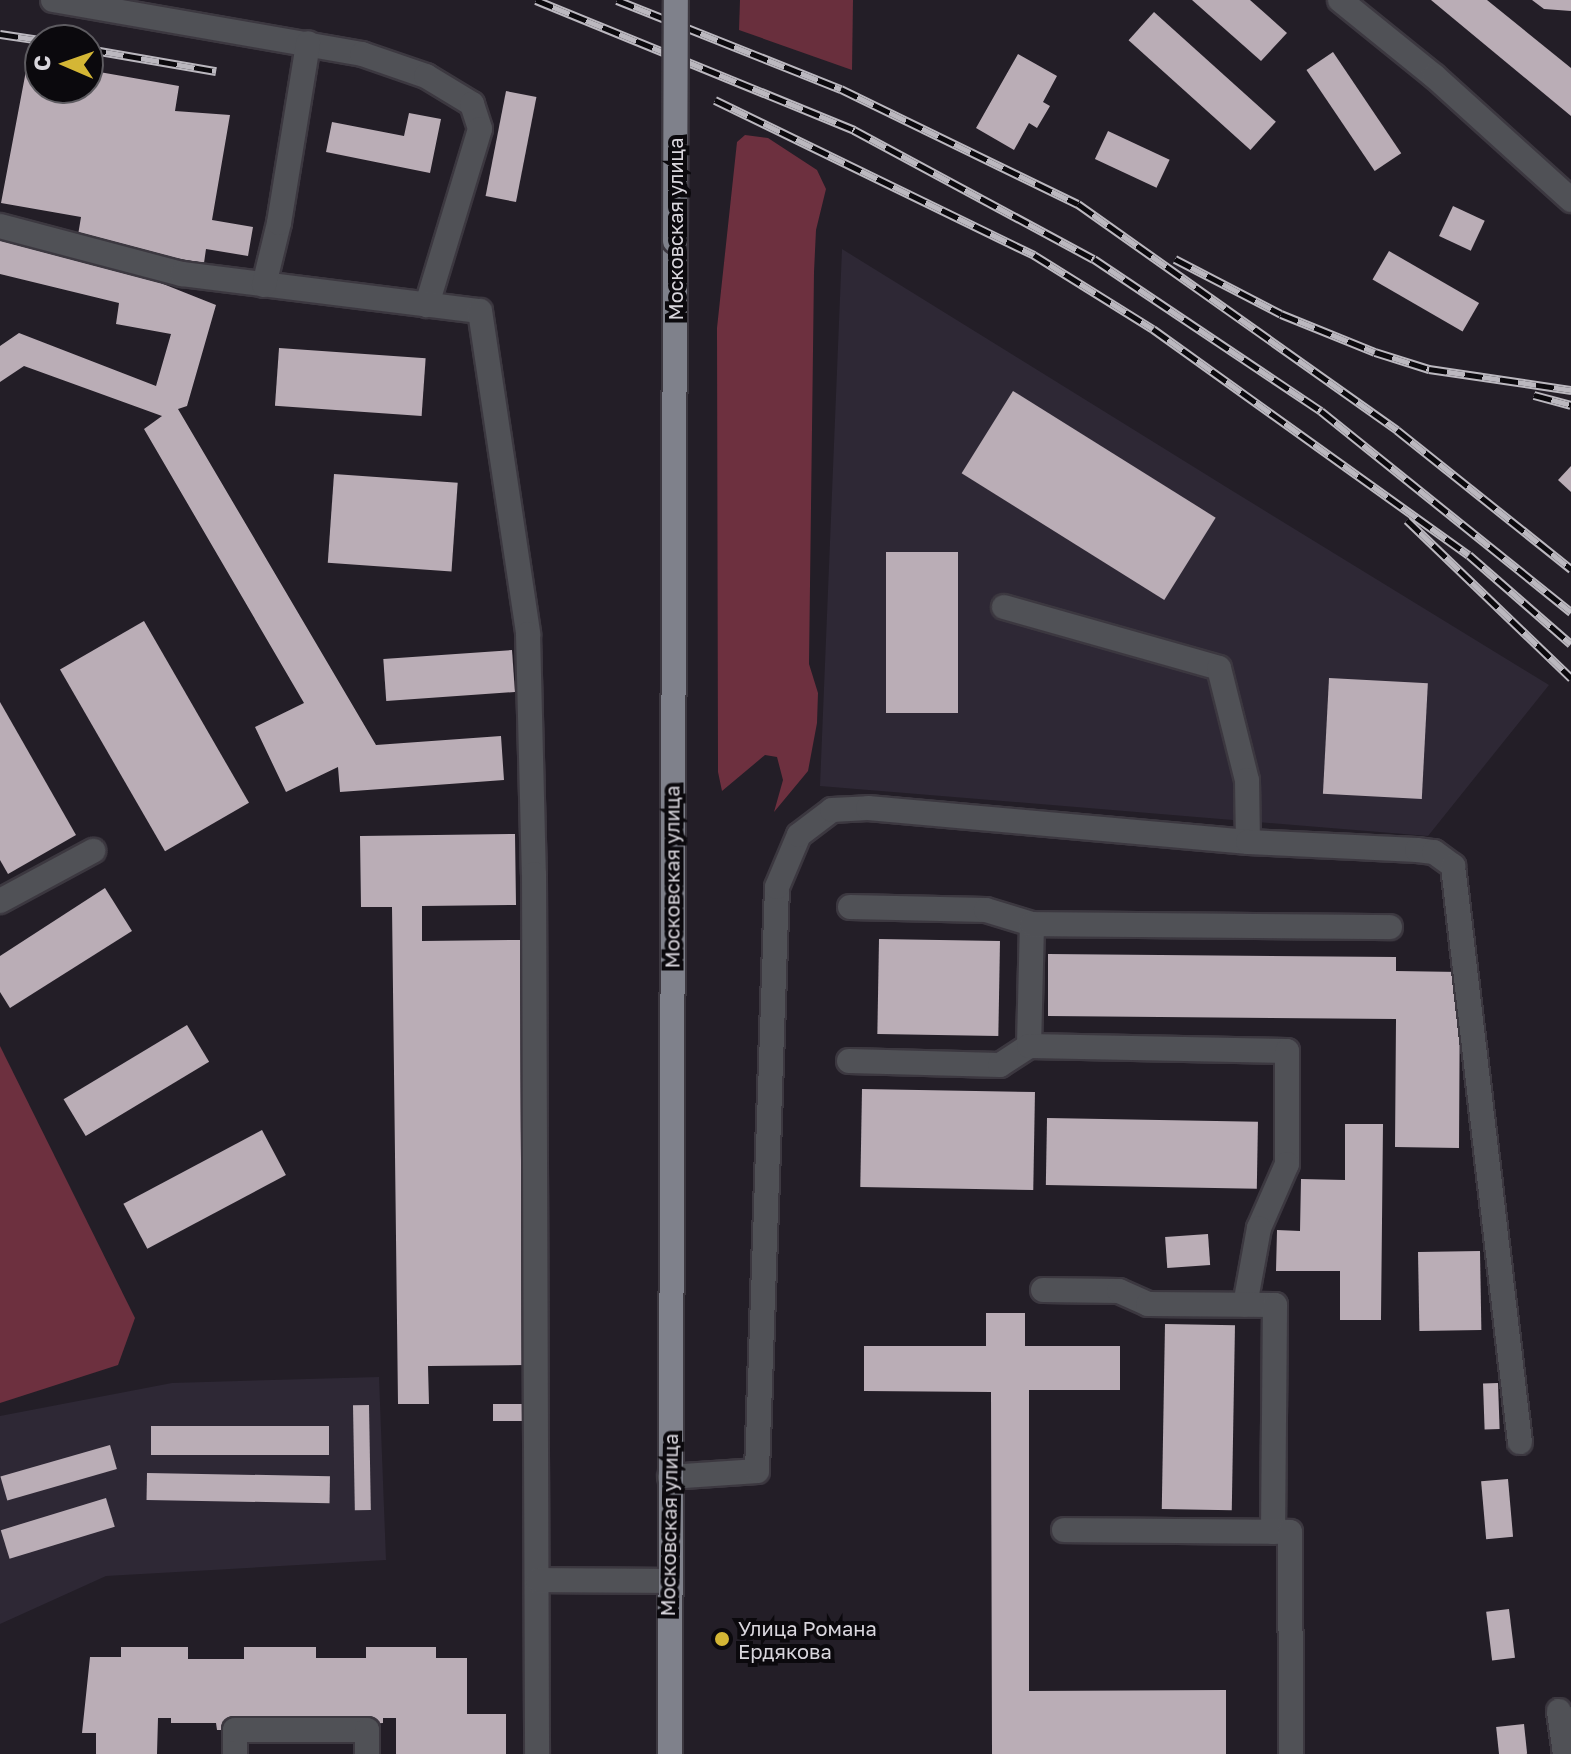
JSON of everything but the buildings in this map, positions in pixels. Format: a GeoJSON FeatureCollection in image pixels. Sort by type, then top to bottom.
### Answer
{"type":"FeatureCollection","features":[{"type":"Feature","properties":{"kind":"main road","name":"Московская улица"},"geometry":{"type":"LineString","coordinates":[[670,1754],[667,1581],[670,1477],[676,0]]}},
{"type":"Feature","properties":{"kind":"street"},"geometry":{"type":"LineString","coordinates":[[53,0],[362,54],[426,76],[461,96],[479,116],[480,129],[427,305]]}},
{"type":"Feature","properties":{"kind":"street"},"geometry":{"type":"LineString","coordinates":[[1340,0],[1434,76],[1571,200]]}},
{"type":"Feature","properties":{"kind":"street"},"geometry":{"type":"LineString","coordinates":[[264,285],[282,211],[308,43]]}},
{"type":"Feature","properties":{"kind":"street"},"geometry":{"type":"LineString","coordinates":[[0,226],[182,274],[480,311],[528,634],[537,1754]]}},
{"type":"Feature","properties":{"kind":"street"},"geometry":{"type":"LineString","coordinates":[[1004,607],[1219,668],[1247,780],[1248,842]]}},
{"type":"Feature","properties":{"kind":"street"},"geometry":{"type":"LineString","coordinates":[[670,1477],[757,1471],[777,887],[799,835],[832,810],[868,808],[1248,842],[1417,850],[1434,852],[1453,866],[1520,1442]]}},
{"type":"Feature","properties":{"kind":"street"},"geometry":{"type":"LineString","coordinates":[[0,901],[93,851]]}},
{"type":"Feature","properties":{"kind":"street"},"geometry":{"type":"LineString","coordinates":[[850,907],[986,910],[1032,924],[1390,927]]}},
{"type":"Feature","properties":{"kind":"street"},"geometry":{"type":"LineString","coordinates":[[1029,1046],[1032,924]]}},
{"type":"Feature","properties":{"kind":"street"},"geometry":{"type":"LineString","coordinates":[[849,1061],[1000,1065],[1029,1046],[1287,1051],[1287,1164],[1259,1228],[1245,1305]]}},
{"type":"Feature","properties":{"kind":"street"},"geometry":{"type":"LineString","coordinates":[[1043,1290],[1119,1291],[1148,1304],[1275,1305],[1273,1532]]}},
{"type":"Feature","properties":{"kind":"street"},"geometry":{"type":"LineString","coordinates":[[1064,1530],[1290,1532],[1291,1754]]}},
{"type":"Feature","properties":{"kind":"street"},"geometry":{"type":"LineString","coordinates":[[538,1580],[667,1581]]}},
{"type":"Feature","properties":{"kind":"street"},"geometry":{"type":"LineString","coordinates":[[1559,1711],[1565,1754]]}},
{"type":"Feature","properties":{"kind":"street"},"geometry":{"type":"LineString","coordinates":[[235,1754],[235,1730],[367,1730],[367,1754]]}},
{"type":"Feature","properties":{"kind":"shaded area"},"geometry":{"type":"Polygon","coordinates":[[[740,0],[853,0],[852,70],[739,30],[740,0]]]}},
{"type":"Feature","properties":{"kind":"shaded area"},"geometry":{"type":"Polygon","coordinates":[[[745,135],[768,138],[817,170],[826,189],[816,230],[814,272],[809,664],[818,693],[817,723],[808,771],[774,812],[783,780],[777,757],[765,755],[722,791],[718,772],[717,328],[737,142],[745,135]]]}},
{"type":"Feature","properties":{"kind":"shaded area"},"geometry":{"type":"Polygon","coordinates":[[[842,249],[1549,685],[1428,836],[820,786],[842,249]]]}},
{"type":"Feature","properties":{"kind":"shaded area"},"geometry":{"type":"Polygon","coordinates":[[[0,1046],[135,1318],[118,1365],[0,1403],[0,1046]]]}},
{"type":"Feature","properties":{"kind":"shaded area"},"geometry":{"type":"Polygon","coordinates":[[[379,1377],[386,1560],[106,1576],[0,1624],[0,1416],[172,1383],[379,1377]]]}},
{"type":"Feature","properties":{"kind":"railway"},"geometry":{"type":"LineString","coordinates":[[536,0],[854,130],[1094,259],[1321,411],[1571,612]]}},
{"type":"Feature","properties":{"kind":"railway"},"geometry":{"type":"LineString","coordinates":[[617,0],[841,89],[1078,204],[1397,430],[1571,569]]}},
{"type":"Feature","properties":{"kind":"railway"},"geometry":{"type":"LineString","coordinates":[[0,34],[24,38]]}},
{"type":"Feature","properties":{"kind":"railway"},"geometry":{"type":"LineString","coordinates":[[104,52],[216,71]]}},
{"type":"Feature","properties":{"kind":"railway"},"geometry":{"type":"LineString","coordinates":[[715,100],[1034,255],[1153,329],[1469,555],[1571,644]]}},
{"type":"Feature","properties":{"kind":"railway"},"geometry":{"type":"LineString","coordinates":[[1175,259],[1281,314],[1375,352],[1429,369],[1571,390]]}},
{"type":"Feature","properties":{"kind":"railway"},"geometry":{"type":"LineString","coordinates":[[1534,395],[1571,405]]}},
{"type":"Feature","properties":{"kind":"railway"},"geometry":{"type":"LineString","coordinates":[[1407,520],[1571,678]]}},
{"type":"Feature","properties":{"kind":"place","name":"Улица Романа Ердякова"},"geometry":{"type":"Point","coordinates":[722,1639]}}]}
